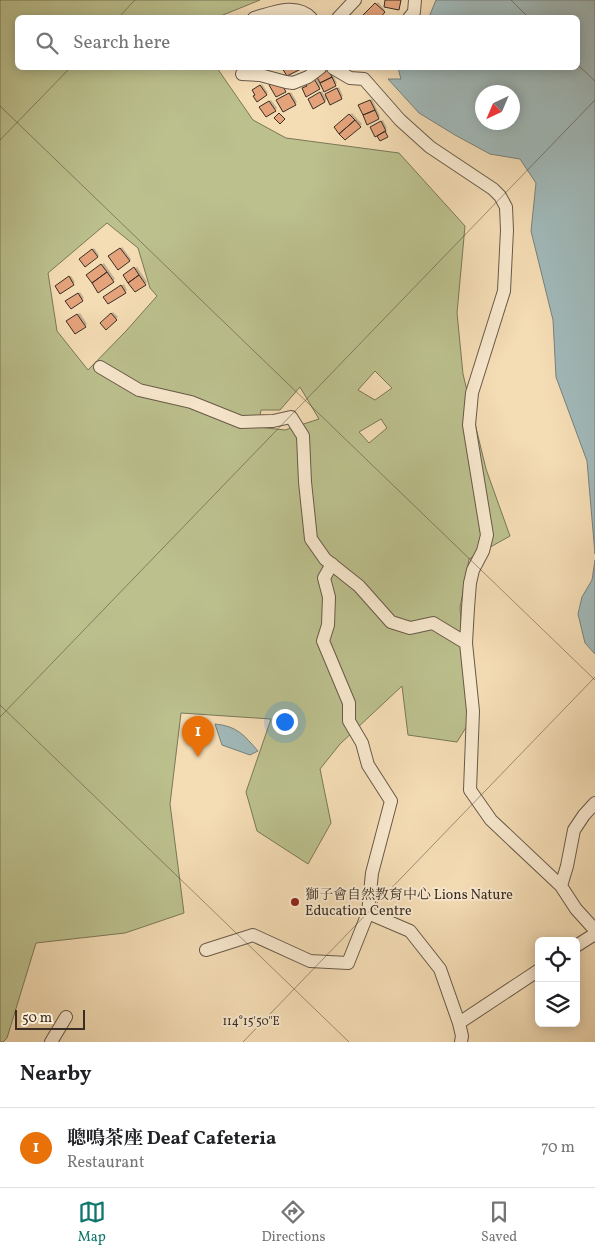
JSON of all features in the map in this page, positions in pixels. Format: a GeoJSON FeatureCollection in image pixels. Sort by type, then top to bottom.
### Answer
{"type":"FeatureCollection","features":[{"type":"Feature","properties":{"kind":"street"},"geometry":{"type":"LineString","coordinates":[[341,15],[355,0]]}},
{"type":"Feature","properties":{"kind":"street"},"geometry":{"type":"LineString","coordinates":[[412,15],[414,12],[415,0]]}},
{"type":"Feature","properties":{"kind":"street"},"geometry":{"type":"LineString","coordinates":[[266,15],[289,9],[300,10],[307,15]]}},
{"type":"Feature","properties":{"kind":"street"},"geometry":{"type":"LineString","coordinates":[[242,74],[260,75],[292,82],[308,77],[317,70]]}},
{"type":"Feature","properties":{"kind":"street"},"geometry":{"type":"LineString","coordinates":[[336,70],[350,78],[363,73],[414,132],[430,147],[493,189],[500,196],[506,207],[507,230],[504,290],[472,393],[469,425],[487,535],[483,551],[473,570],[470,583],[466,643],[473,711],[470,790],[492,820],[561,886],[576,909],[595,932],[580,943]]}},
{"type":"Feature","properties":{"kind":"street"},"geometry":{"type":"LineString","coordinates":[[100,367],[139,390],[191,402],[240,422],[273,421],[291,417],[303,436],[311,539],[325,559],[360,586],[391,622],[410,628],[433,624],[466,643]]}},
{"type":"Feature","properties":{"kind":"street"},"geometry":{"type":"LineString","coordinates":[[206,950],[253,935],[310,961],[348,963],[368,913],[372,873],[391,801],[368,765],[362,743],[349,721],[349,703],[323,641],[328,625],[329,597],[324,578],[332,564]]}},
{"type":"Feature","properties":{"kind":"street"},"geometry":{"type":"LineString","coordinates":[[561,886],[574,830],[595,803]]}},
{"type":"Feature","properties":{"kind":"street"},"geometry":{"type":"LineString","coordinates":[[368,913],[410,931],[440,969],[460,1023],[461,1042]]}},
{"type":"Feature","properties":{"kind":"street"},"geometry":{"type":"LineString","coordinates":[[460,1023],[535,973]]}},
{"type":"Feature","properties":{"kind":"street"},"geometry":{"type":"LineString","coordinates":[[51,1042],[66,1017]]}},
{"type":"Feature","properties":{"kind":"green space"},"geometry":{"type":"Polygon","coordinates":[[[0,0],[260,0],[223,15],[15,15],[15,70],[218,70],[253,120],[286,138],[399,153],[465,226],[457,313],[463,374],[486,469],[510,536],[469,559],[460,608],[470,721],[457,742],[408,735],[402,686],[340,744],[320,769],[331,823],[308,864],[257,831],[246,792],[271,719],[181,713],[170,804],[184,913],[125,933],[36,943],[7,1038],[0,1042],[0,0]],[[107,223],[48,273],[57,331],[88,370],[157,296],[150,288],[138,248],[107,223]],[[375,371],[358,390],[375,400],[392,388],[375,371]],[[300,387],[280,410],[261,410],[258,427],[285,430],[319,419],[300,387]],[[381,419],[359,432],[369,443],[387,428],[381,419]]]}},
{"type":"Feature","properties":{"kind":"water"},"geometry":{"type":"Polygon","coordinates":[[[436,0],[595,0],[595,554],[587,461],[556,377],[553,320],[531,231],[536,183],[520,159],[490,154],[455,135],[419,113],[388,79],[401,79],[399,70],[580,70],[580,15],[430,15],[436,0]]]}},
{"type":"Feature","properties":{"kind":"water"},"geometry":{"type":"Polygon","coordinates":[[[595,560],[595,654],[585,643],[578,614],[582,597],[592,580],[595,560]]]}},
{"type":"Feature","properties":{"kind":"water"},"geometry":{"type":"Polygon","coordinates":[[[215,724],[240,732],[258,751],[250,755],[222,745],[215,724]]]}},
{"type":"Feature","properties":{"kind":"building"},"geometry":{"type":"Polygon","coordinates":[[[385,0],[401,0],[399,10],[384,7],[385,0]]]}},
{"type":"Feature","properties":{"kind":"building"},"geometry":{"type":"Polygon","coordinates":[[[375,3],[385,12],[382,15],[363,15],[375,3]]]}},
{"type":"Feature","properties":{"kind":"building"},"geometry":{"type":"Polygon","coordinates":[[[283,70],[299,70],[287,76],[283,70]]]}},
{"type":"Feature","properties":{"kind":"building"},"geometry":{"type":"Polygon","coordinates":[[[328,70],[332,77],[320,83],[315,73],[328,70]]]}},
{"type":"Feature","properties":{"kind":"building"},"geometry":{"type":"Polygon","coordinates":[[[313,77],[320,89],[306,97],[302,88],[307,86],[304,81],[313,77]]]}},
{"type":"Feature","properties":{"kind":"building"},"geometry":{"type":"Polygon","coordinates":[[[332,77],[336,86],[324,92],[320,83],[332,77]]]}},
{"type":"Feature","properties":{"kind":"building"},"geometry":{"type":"Polygon","coordinates":[[[279,79],[286,92],[276,97],[269,85],[279,79]]]}},
{"type":"Feature","properties":{"kind":"building"},"geometry":{"type":"Polygon","coordinates":[[[260,85],[267,95],[257,102],[252,90],[260,85]]]}},
{"type":"Feature","properties":{"kind":"building"},"geometry":{"type":"Polygon","coordinates":[[[337,88],[342,99],[330,105],[325,94],[337,88]]]}},
{"type":"Feature","properties":{"kind":"building"},"geometry":{"type":"Polygon","coordinates":[[[320,92],[325,102],[313,109],[308,99],[320,92]]]}},
{"type":"Feature","properties":{"kind":"building"},"geometry":{"type":"Polygon","coordinates":[[[289,93],[296,105],[283,112],[276,100],[289,93]]]}},
{"type":"Feature","properties":{"kind":"building"},"geometry":{"type":"Polygon","coordinates":[[[370,100],[375,110],[363,115],[358,105],[370,100]]]}},
{"type":"Feature","properties":{"kind":"building"},"geometry":{"type":"Polygon","coordinates":[[[269,101],[276,111],[266,117],[259,107],[269,101]]]}},
{"type":"Feature","properties":{"kind":"building"},"geometry":{"type":"Polygon","coordinates":[[[375,110],[379,119],[367,125],[363,115],[375,110]]]}},
{"type":"Feature","properties":{"kind":"building"},"geometry":{"type":"Polygon","coordinates":[[[279,113],[285,119],[280,124],[274,118],[279,113]]]}},
{"type":"Feature","properties":{"kind":"building"},"geometry":{"type":"Polygon","coordinates":[[[349,114],[355,120],[339,134],[334,127],[349,114]]]}},
{"type":"Feature","properties":{"kind":"building"},"geometry":{"type":"Polygon","coordinates":[[[355,120],[361,127],[345,140],[339,134],[355,120]]]}},
{"type":"Feature","properties":{"kind":"building"},"geometry":{"type":"Polygon","coordinates":[[[381,121],[386,131],[375,137],[370,127],[381,121]]]}},
{"type":"Feature","properties":{"kind":"building"},"geometry":{"type":"Polygon","coordinates":[[[385,131],[388,137],[380,141],[377,136],[385,131]]]}},
{"type":"Feature","properties":{"kind":"building"},"geometry":{"type":"Polygon","coordinates":[[[120,248],[130,261],[118,270],[108,256],[120,248]]]}},
{"type":"Feature","properties":{"kind":"building"},"geometry":{"type":"Polygon","coordinates":[[[92,249],[98,257],[85,267],[79,259],[92,249]]]}},
{"type":"Feature","properties":{"kind":"building"},"geometry":{"type":"Polygon","coordinates":[[[101,264],[107,272],[92,283],[86,275],[101,264]]]}},
{"type":"Feature","properties":{"kind":"building"},"geometry":{"type":"Polygon","coordinates":[[[134,267],[139,275],[128,283],[123,275],[134,267]]]}},
{"type":"Feature","properties":{"kind":"building"},"geometry":{"type":"Polygon","coordinates":[[[107,272],[114,282],[98,293],[92,283],[107,272]]]}},
{"type":"Feature","properties":{"kind":"building"},"geometry":{"type":"Polygon","coordinates":[[[139,275],[146,285],[135,292],[128,283],[139,275]]]}},
{"type":"Feature","properties":{"kind":"building"},"geometry":{"type":"Polygon","coordinates":[[[69,276],[74,285],[60,294],[55,286],[69,276]]]}},
{"type":"Feature","properties":{"kind":"building"},"geometry":{"type":"Polygon","coordinates":[[[121,285],[126,293],[108,304],[103,297],[121,285]]]}},
{"type":"Feature","properties":{"kind":"building"},"geometry":{"type":"Polygon","coordinates":[[[78,293],[83,301],[71,309],[65,301],[78,293]]]}},
{"type":"Feature","properties":{"kind":"building"},"geometry":{"type":"Polygon","coordinates":[[[111,313],[117,320],[106,330],[100,323],[111,313]]]}},
{"type":"Feature","properties":{"kind":"building"},"geometry":{"type":"Polygon","coordinates":[[[77,314],[86,327],[75,334],[66,321],[77,314]]]}},
{"type":"Feature","properties":{"kind":"place","name":"聰鳴茶座 Deaf Cafeteria"},"geometry":{"type":"Point","coordinates":[198,757]}},
{"type":"Feature","properties":{"kind":"place","name":"獅子會自然教育中心 Lions Nature Education Centre"},"geometry":{"type":"Point","coordinates":[295,902]}}]}
